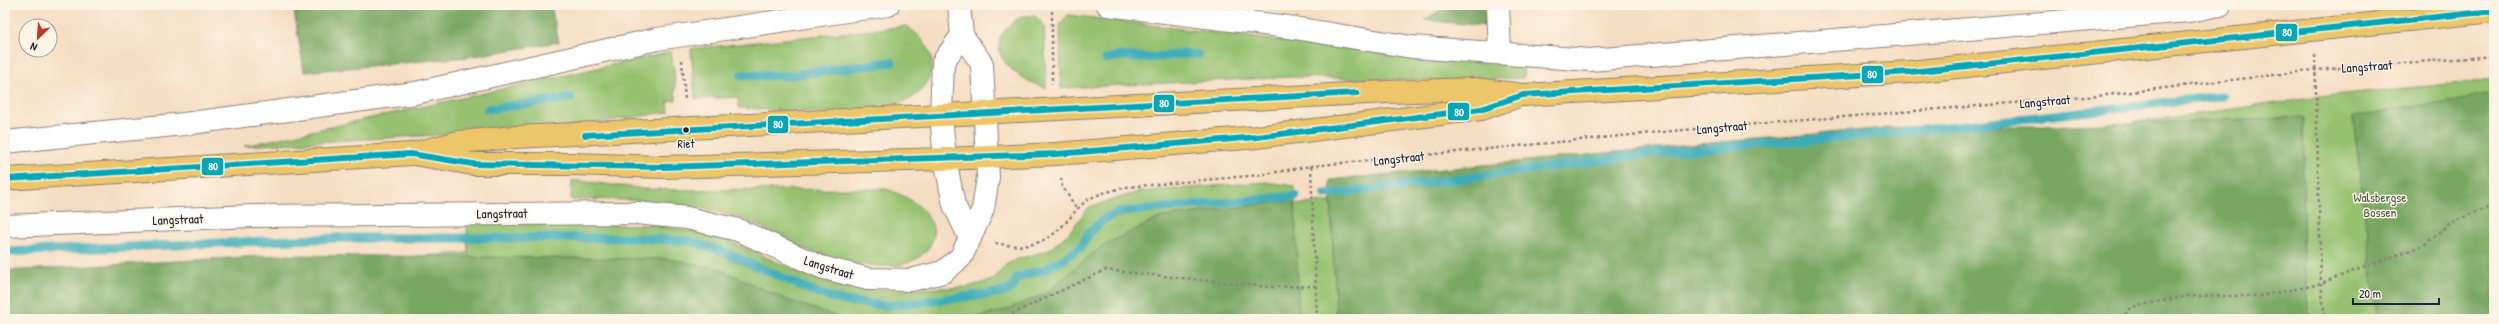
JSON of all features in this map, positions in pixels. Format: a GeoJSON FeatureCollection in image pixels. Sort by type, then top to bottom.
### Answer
{"type":"FeatureCollection","features":[{"type":"Feature","properties":{"kind":"main road"},"geometry":{"type":"LineString","coordinates":[[5,179],[411,154],[459,142],[516,137],[1387,92],[1474,90],[1523,95],[1910,72],[2494,11]]}},
{"type":"Feature","properties":{"kind":"main road"},"geometry":{"type":"LineString","coordinates":[[411,154],[473,164],[572,164],[663,167],[945,160],[988,156],[1063,153],[1257,137],[1481,109],[1523,95]]}},
{"type":"Feature","properties":{"kind":"street"},"geometry":{"type":"LineString","coordinates":[[5,142],[192,123],[415,93],[677,36],[888,5]]}},
{"type":"Feature","properties":{"kind":"street","name":"Langstraat"},"geometry":{"type":"LineString","coordinates":[[5,226],[254,216],[636,213],[687,218],[738,230],[821,267],[868,279],[885,281],[911,280],[943,272],[961,257],[984,209],[988,177],[988,156],[982,64],[962,35],[959,5]]}},
{"type":"Feature","properties":{"kind":"street"},"geometry":{"type":"LineString","coordinates":[[1108,5],[1288,27],[1412,46],[1590,60],[2182,12],[2220,5]]}},
{"type":"Feature","properties":{"kind":"street"},"geometry":{"type":"LineString","coordinates":[[1498,5],[1500,52]]}},
{"type":"Feature","properties":{"kind":"street"},"geometry":{"type":"LineString","coordinates":[[962,35],[943,62],[941,116],[945,160],[954,205],[970,238]]}},
{"type":"Feature","properties":{"kind":"path"},"geometry":{"type":"LineString","coordinates":[[2314,31],[2321,283],[2325,319]]}},
{"type":"Feature","properties":{"kind":"path"},"geometry":{"type":"LineString","coordinates":[[677,36],[684,67],[685,100]]}},
{"type":"Feature","properties":{"kind":"path","name":"Langstraat"},"geometry":{"type":"LineString","coordinates":[[970,238],[1002,245],[1029,246],[1042,242],[1055,235],[1088,200],[1106,192],[1127,187],[1259,175],[1311,166],[1683,130],[2098,96],[2315,70],[2494,56]]}},
{"type":"Feature","properties":{"kind":"path"},"geometry":{"type":"LineString","coordinates":[[1311,166],[1317,319]]}},
{"type":"Feature","properties":{"kind":"path"},"geometry":{"type":"LineString","coordinates":[[2121,319],[2132,307],[2187,296],[2259,296],[2321,283],[2424,245],[2450,223],[2487,207],[2494,207]]}},
{"type":"Feature","properties":{"kind":"path"},"geometry":{"type":"LineString","coordinates":[[1001,319],[1105,270],[1270,287],[1316,286]]}},
{"type":"Feature","properties":{"kind":"green space"},"geometry":{"type":"Polygon","coordinates":[[[293,5],[551,5],[559,42],[468,57],[304,72],[293,5]]]}},
{"type":"Feature","properties":{"kind":"green space"},"geometry":{"type":"Polygon","coordinates":[[[1448,5],[1485,5],[1485,26],[1425,20],[1448,5]]]}},
{"type":"Feature","properties":{"kind":"green space"},"geometry":{"type":"Polygon","coordinates":[[[1068,15],[1440,60],[1524,66],[1523,78],[1438,81],[1292,77],[1061,88],[1060,25],[1068,15]]]}},
{"type":"Feature","properties":{"kind":"green space"},"geometry":{"type":"Polygon","coordinates":[[[1023,16],[1035,16],[1044,25],[1046,88],[1032,83],[1020,75],[1009,67],[1002,58],[999,47],[1001,37],[1009,26],[1023,16]]]}},
{"type":"Feature","properties":{"kind":"green space"},"geometry":{"type":"Polygon","coordinates":[[[907,26],[918,35],[926,45],[932,64],[931,71],[921,90],[902,103],[877,110],[816,112],[739,108],[738,97],[695,99],[691,49],[907,26]]]}},
{"type":"Feature","properties":{"kind":"green space"},"geometry":{"type":"Polygon","coordinates":[[[671,52],[676,100],[668,101],[669,112],[558,128],[244,146],[671,52]]]}},
{"type":"Feature","properties":{"kind":"green space","name":"Walsbergse Bossen"},"geometry":{"type":"Polygon","coordinates":[[[2494,80],[2494,319],[5,319],[5,281],[468,253],[467,224],[655,225],[707,234],[729,241],[813,278],[851,287],[884,290],[968,287],[993,280],[1006,265],[1015,260],[1049,250],[1069,233],[1089,207],[1139,192],[1265,182],[1295,186],[1295,200],[1203,212],[1779,166],[2047,134],[2343,94],[2494,80]]]}},
{"type":"Feature","properties":{"kind":"green space"},"geometry":{"type":"Polygon","coordinates":[[[2494,94],[2494,319],[2377,319],[2353,116],[2494,94]]]}},
{"type":"Feature","properties":{"kind":"green space"},"geometry":{"type":"Polygon","coordinates":[[[2304,117],[2303,249],[2309,319],[1336,319],[1330,180],[1710,143],[1899,127],[2045,126],[2304,117]]]}},
{"type":"Feature","properties":{"kind":"green space"},"geometry":{"type":"Polygon","coordinates":[[[572,180],[645,189],[886,189],[914,202],[929,218],[934,232],[931,243],[925,252],[915,260],[902,264],[871,266],[839,260],[807,250],[755,224],[733,216],[693,206],[624,200],[571,200],[572,180]]]}},
{"type":"Feature","properties":{"kind":"green space"},"geometry":{"type":"Polygon","coordinates":[[[1295,200],[1299,319],[968,319],[1003,311],[1045,294],[1103,245],[1162,217],[1295,200]]]}},
{"type":"Feature","properties":{"kind":"green space"},"geometry":{"type":"Polygon","coordinates":[[[280,255],[668,259],[717,268],[785,299],[844,319],[5,319],[5,271],[280,255]]]}},
{"type":"Feature","properties":{"kind":"waterway"},"geometry":{"type":"LineString","coordinates":[[1106,59],[1120,56],[1149,58],[1184,54],[1198,55]]}},
{"type":"Feature","properties":{"kind":"waterway"},"geometry":{"type":"LineString","coordinates":[[741,75],[786,76],[892,62]]}},
{"type":"Feature","properties":{"kind":"waterway"},"geometry":{"type":"LineString","coordinates":[[1325,194],[1419,184],[1658,153],[1905,132],[2222,96]]}},
{"type":"Feature","properties":{"kind":"waterway"},"geometry":{"type":"LineString","coordinates":[[488,109],[571,98]]}},
{"type":"Feature","properties":{"kind":"waterway"},"geometry":{"type":"LineString","coordinates":[[5,252],[338,238],[637,238],[689,241],[724,252],[817,293],[844,301],[887,306],[1006,292],[1013,287],[1018,277],[1046,269],[1081,247],[1090,232],[1103,220],[1120,212],[1296,196]]}},
{"type":"Feature","properties":{"kind":"transit line","name":"80"},"geometry":{"type":"LineString","coordinates":[[5,179],[411,154],[473,164],[663,167],[1056,154],[1257,137],[1481,109],[1523,95],[1910,72],[2494,11]]}},
{"type":"Feature","properties":{"kind":"transit line","name":"80"},"geometry":{"type":"LineString","coordinates":[[585,135],[1357,93]]}},
{"type":"Feature","properties":{"kind":"place","name":"Riet"},"geometry":{"type":"Point","coordinates":[686,130]}}]}
